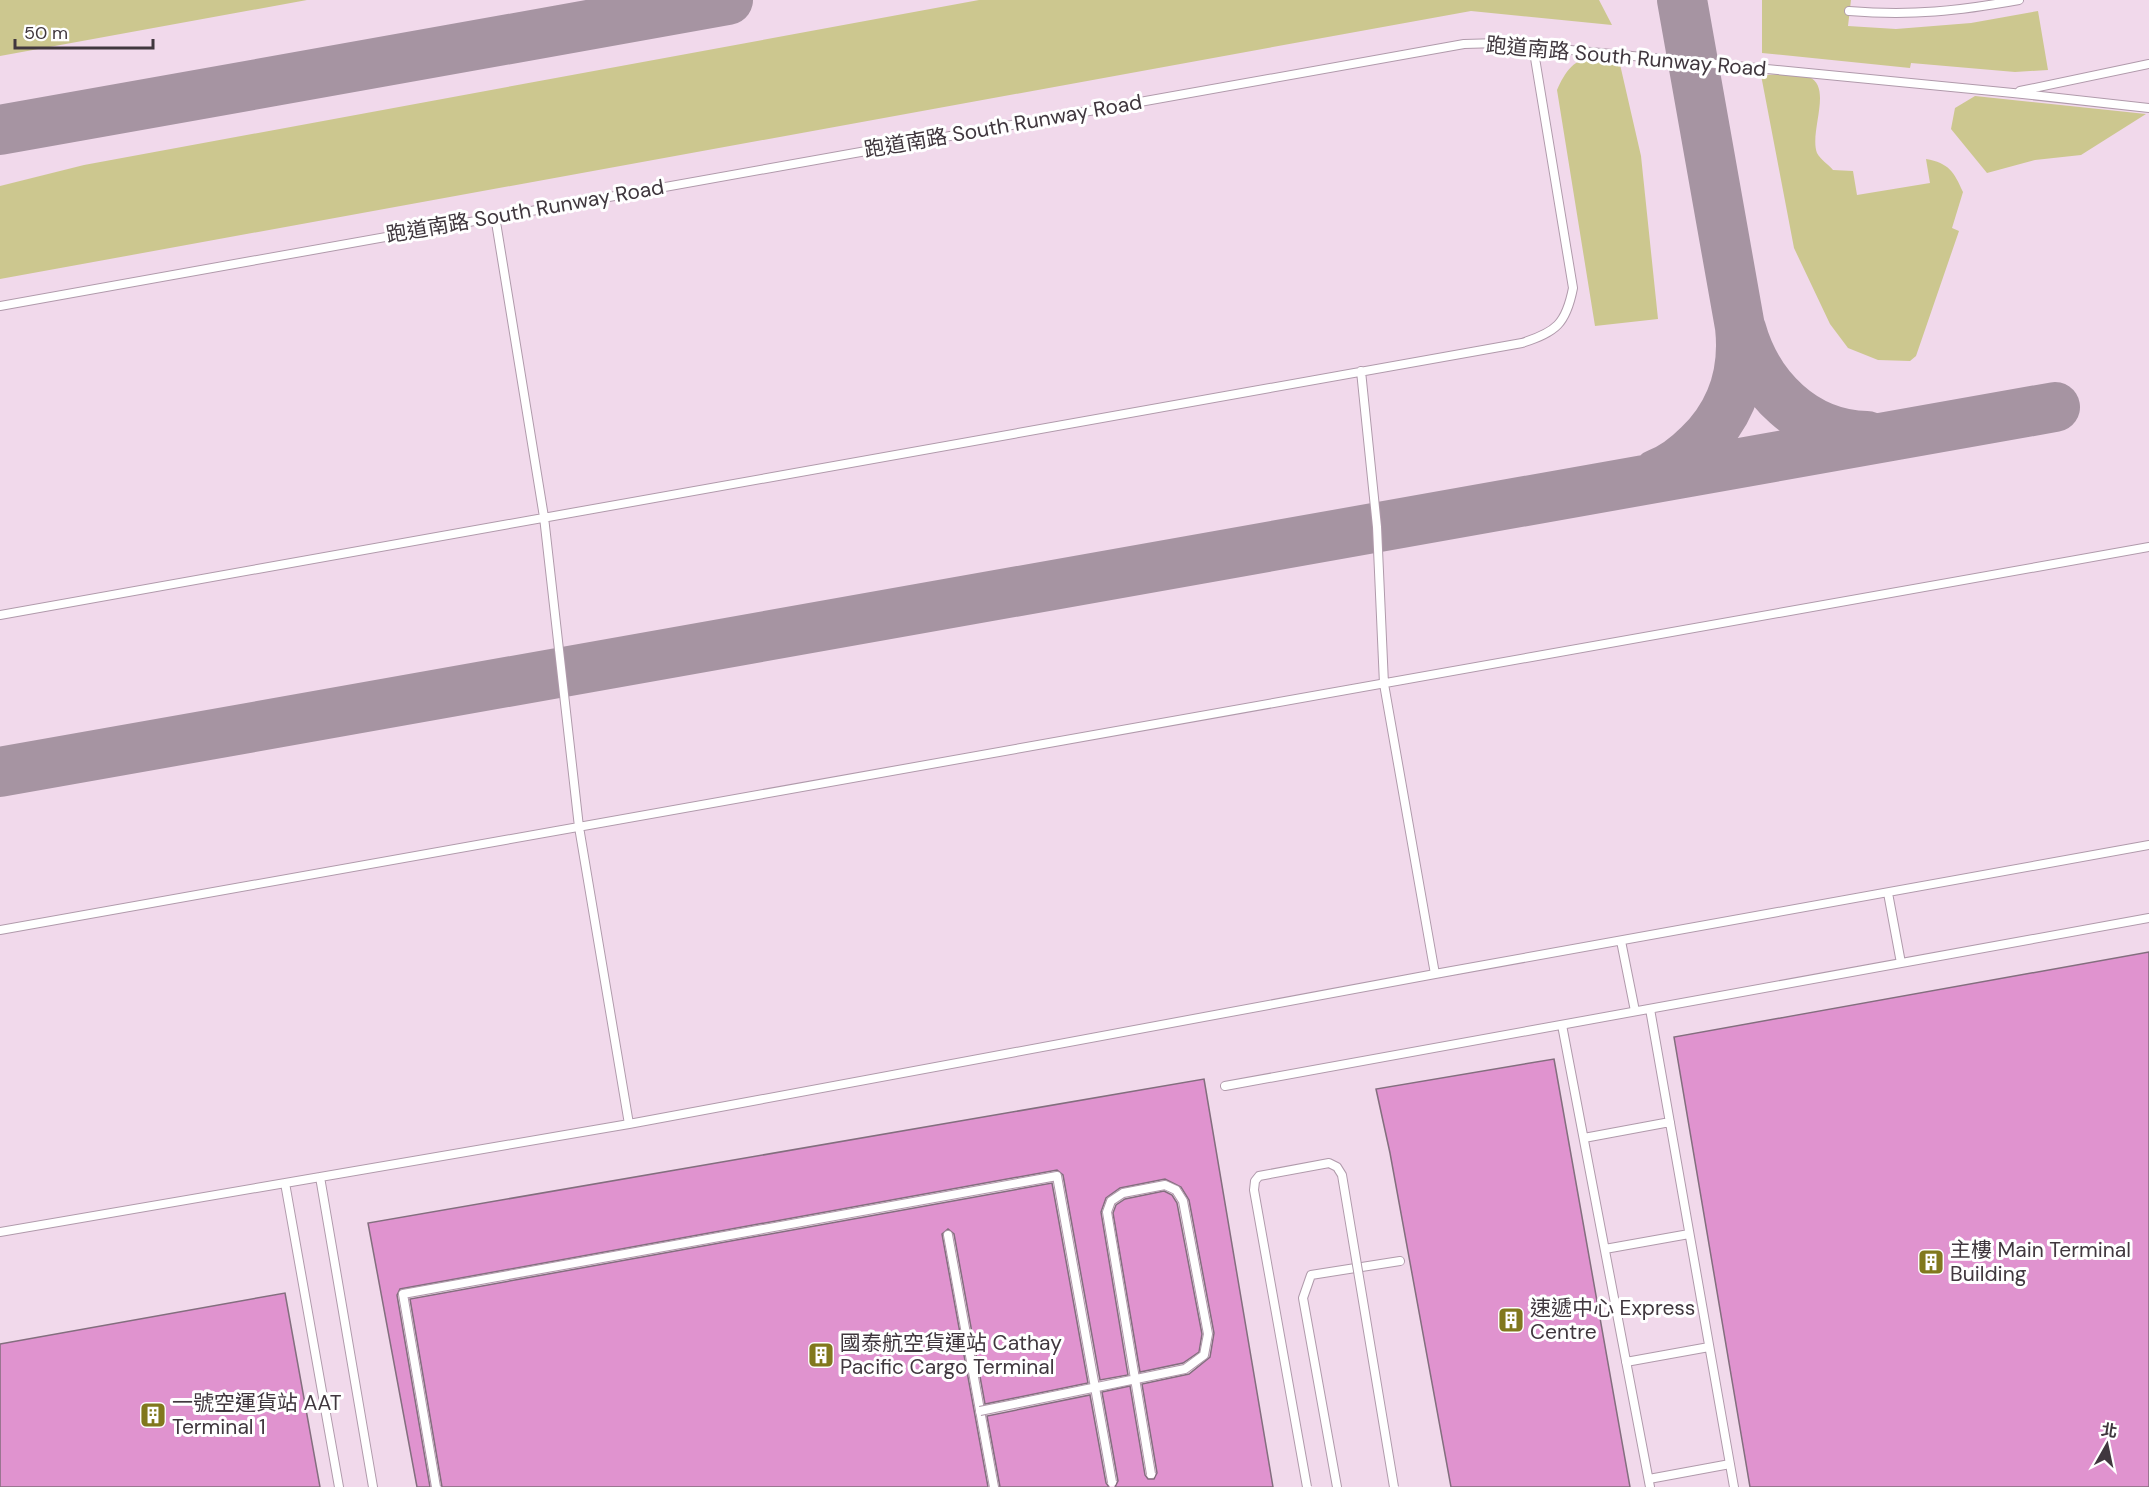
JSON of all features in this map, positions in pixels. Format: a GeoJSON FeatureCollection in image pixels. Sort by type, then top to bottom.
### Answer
{"type":"FeatureCollection","features":[{"type":"Feature","properties":{"kind":"lane"},"geometry":{"type":"LineString","coordinates":[[1850,11],[1913,14],[1943,12],[2019,0]]}},
{"type":"Feature","properties":{"kind":"lane","name":"跑道南路 South Runway Road"},"geometry":{"type":"LineString","coordinates":[[0,306],[1464,44],[1499,43],[1533,46],[2149,108]]}},
{"type":"Feature","properties":{"kind":"lane"},"geometry":{"type":"LineString","coordinates":[[0,615],[1522,343],[1546,335],[1560,322],[1569,307],[1573,288],[1533,46]]}},
{"type":"Feature","properties":{"kind":"lane","name":"跑道南路 South Runway Road"},"geometry":{"type":"LineString","coordinates":[[2013,93],[2149,64]]}},
{"type":"Feature","properties":{"kind":"lane"},"geometry":{"type":"LineString","coordinates":[[495,216],[544,517],[579,827],[629,1124]]}},
{"type":"Feature","properties":{"kind":"lane"},"geometry":{"type":"LineString","coordinates":[[1361,371],[1377,527],[1384,684],[1435,974]]}},
{"type":"Feature","properties":{"kind":"lane"},"geometry":{"type":"LineString","coordinates":[[0,930],[2149,547]]}},
{"type":"Feature","properties":{"kind":"lane"},"geometry":{"type":"LineString","coordinates":[[0,1232],[629,1124],[1435,974],[2149,845]]}},
{"type":"Feature","properties":{"kind":"lane"},"geometry":{"type":"LineString","coordinates":[[1888,893],[1901,963]]}},
{"type":"Feature","properties":{"kind":"lane"},"geometry":{"type":"LineString","coordinates":[[1224,1086],[2149,918]]}},
{"type":"Feature","properties":{"kind":"lane"},"geometry":{"type":"LineString","coordinates":[[1622,940],[1635,1011]]}},
{"type":"Feature","properties":{"kind":"lane"},"geometry":{"type":"LineString","coordinates":[[1650,1009],[1734,1487]]}},
{"type":"Feature","properties":{"kind":"lane"},"geometry":{"type":"LineString","coordinates":[[1562,1025],[1650,1483],[1730,1464]]}},
{"type":"Feature","properties":{"kind":"lane"},"geometry":{"type":"LineString","coordinates":[[1584,1138],[1670,1122]]}},
{"type":"Feature","properties":{"kind":"lane"},"geometry":{"type":"LineString","coordinates":[[1307,1487],[1256,1201],[1255,1181],[1259,1176],[1329,1163],[1337,1167],[1342,1175],[1394,1487]]}},
{"type":"Feature","properties":{"kind":"lane"},"geometry":{"type":"LineString","coordinates":[[436,1487],[403,1294],[1057,1176],[1112,1484]]}},
{"type":"Feature","properties":{"kind":"lane"},"geometry":{"type":"LineString","coordinates":[[320,1177],[374,1487]]}},
{"type":"Feature","properties":{"kind":"lane"},"geometry":{"type":"LineString","coordinates":[[285,1183],[339,1487]]}},
{"type":"Feature","properties":{"kind":"lane"},"geometry":{"type":"LineString","coordinates":[[980,1412],[1128,1381],[1139,1379],[1185,1369],[1204,1355],[1208,1334],[1183,1201],[1176,1190],[1165,1185],[1123,1193],[1111,1201],[1107,1212],[1130,1353],[1132,1364],[1134,1375],[1136,1386],[1151,1474]]}},
{"type":"Feature","properties":{"kind":"lane"},"geometry":{"type":"LineString","coordinates":[[1605,1249],[1689,1234]]}},
{"type":"Feature","properties":{"kind":"lane"},"geometry":{"type":"LineString","coordinates":[[948,1235],[994,1487]]}},
{"type":"Feature","properties":{"kind":"lane"},"geometry":{"type":"LineString","coordinates":[[1337,1487],[1303,1298],[1311,1275],[1400,1261]]}},
{"type":"Feature","properties":{"kind":"lane"},"geometry":{"type":"LineString","coordinates":[[1626,1362],[1709,1347]]}},
{"type":"Feature","properties":{"kind":"shaded area"},"geometry":{"type":"Polygon","coordinates":[[[0,0],[307,0],[0,56],[0,0]]]}},
{"type":"Feature","properties":{"kind":"shaded area"},"geometry":{"type":"Polygon","coordinates":[[[979,0],[1599,0],[1612,25],[1471,11],[0,279],[0,186],[84,165],[979,0]]]}},
{"type":"Feature","properties":{"kind":"shaded area"},"geometry":{"type":"Polygon","coordinates":[[[1762,0],[1851,0],[1848,26],[1896,29],[1971,23],[2038,11],[2048,70],[2015,72],[1911,63],[1910,68],[1762,53],[1762,0]]]}},
{"type":"Feature","properties":{"kind":"shaded area"},"geometry":{"type":"Polygon","coordinates":[[[1588,57],[1619,60],[1641,156],[1658,319],[1595,326],[1557,90],[1571,67],[1588,57]]]}},
{"type":"Feature","properties":{"kind":"shaded area"},"geometry":{"type":"Polygon","coordinates":[[[1761,75],[1798,75],[1809,77],[1816,82],[1820,100],[1815,144],[1817,153],[1833,170],[1853,171],[1857,195],[1930,183],[1926,159],[1945,166],[1957,179],[1963,192],[1952,228],[1959,231],[1916,356],[1910,361],[1878,360],[1848,348],[1830,324],[1794,248],[1761,75]]]}},
{"type":"Feature","properties":{"kind":"shaded area"},"geometry":{"type":"Polygon","coordinates":[[[1975,96],[2146,114],[2081,155],[2035,160],[1987,173],[1951,129],[1955,108],[1975,96]]]}},
{"type":"Feature","properties":{"kind":"building","name":"主樓 Main Terminal Building"},"geometry":{"type":"Polygon","coordinates":[[[2149,952],[2149,1487],[1750,1487],[1674,1037],[2149,952]]]}},
{"type":"Feature","properties":{"kind":"building","name":"速遞中心 Express Centre"},"geometry":{"type":"Polygon","coordinates":[[[1554,1059],[1630,1487],[1451,1487],[1390,1153],[1376,1089],[1554,1059]]]}},
{"type":"Feature","properties":{"kind":"building"},"geometry":{"type":"Polygon","coordinates":[[[1204,1079],[1273,1487],[1115,1487],[1118,1481],[1102,1392],[1130,1386],[1145,1475],[1148,1479],[1154,1479],[1157,1473],[1142,1384],[1189,1374],[1210,1357],[1214,1333],[1189,1200],[1181,1187],[1165,1179],[1120,1188],[1106,1198],[1101,1212],[1128,1375],[1100,1380],[1063,1175],[1057,1170],[400,1289],[397,1295],[430,1487],[417,1487],[368,1223],[1204,1079]]]}},
{"type":"Feature","properties":{"kind":"building"},"geometry":{"type":"Polygon","coordinates":[[[1052,1183],[1088,1383],[985,1404],[954,1234],[948,1229],[942,1234],[988,1487],[442,1487],[410,1299],[1052,1183]]]}},
{"type":"Feature","properties":{"kind":"building"},"geometry":{"type":"Polygon","coordinates":[[[1164,1191],[1172,1195],[1177,1203],[1202,1334],[1199,1352],[1183,1363],[1140,1372],[1113,1213],[1116,1205],[1125,1199],[1164,1191]]]}},
{"type":"Feature","properties":{"kind":"building","name":"一號空運貨站 AAT Terminal 1"},"geometry":{"type":"Polygon","coordinates":[[[285,1293],[320,1487],[0,1487],[0,1344],[285,1293]]]}},
{"type":"Feature","properties":{"kind":"building"},"geometry":{"type":"Polygon","coordinates":[[[1090,1395],[1106,1483],[1109,1487],[1000,1487],[987,1416],[1090,1395]]]}},
{"type":"Feature","properties":{"kind":"taxiway"},"geometry":{"type":"LineString","coordinates":[[0,130],[728,0]]}},
{"type":"Feature","properties":{"kind":"taxiway"},"geometry":{"type":"LineString","coordinates":[[1657,474],[1685,458],[1720,420],[1734,391],[1741,344],[1740,327],[1682,0]]}},
{"type":"Feature","properties":{"kind":"taxiway"},"geometry":{"type":"LineString","coordinates":[[1741,329],[1748,350],[1759,370],[1786,404],[1823,427],[1867,436]]}},
{"type":"Feature","properties":{"kind":"taxiway"},"geometry":{"type":"LineString","coordinates":[[0,772],[2055,407]]}},
{"type":"Feature","properties":{"kind":"place","name":"主樓 Main Terminal Building"},"geometry":{"type":"Point","coordinates":[1931,1262]}},
{"type":"Feature","properties":{"kind":"place","name":"速遞中心 Express Centre"},"geometry":{"type":"Point","coordinates":[1511,1320]}},
{"type":"Feature","properties":{"kind":"place","name":"國泰航空貨運站 Cathay Pacific Cargo Terminal"},"geometry":{"type":"Point","coordinates":[821,1355]}},
{"type":"Feature","properties":{"kind":"place","name":"一號空運貨站 AAT Terminal 1"},"geometry":{"type":"Point","coordinates":[153,1415]}}]}
